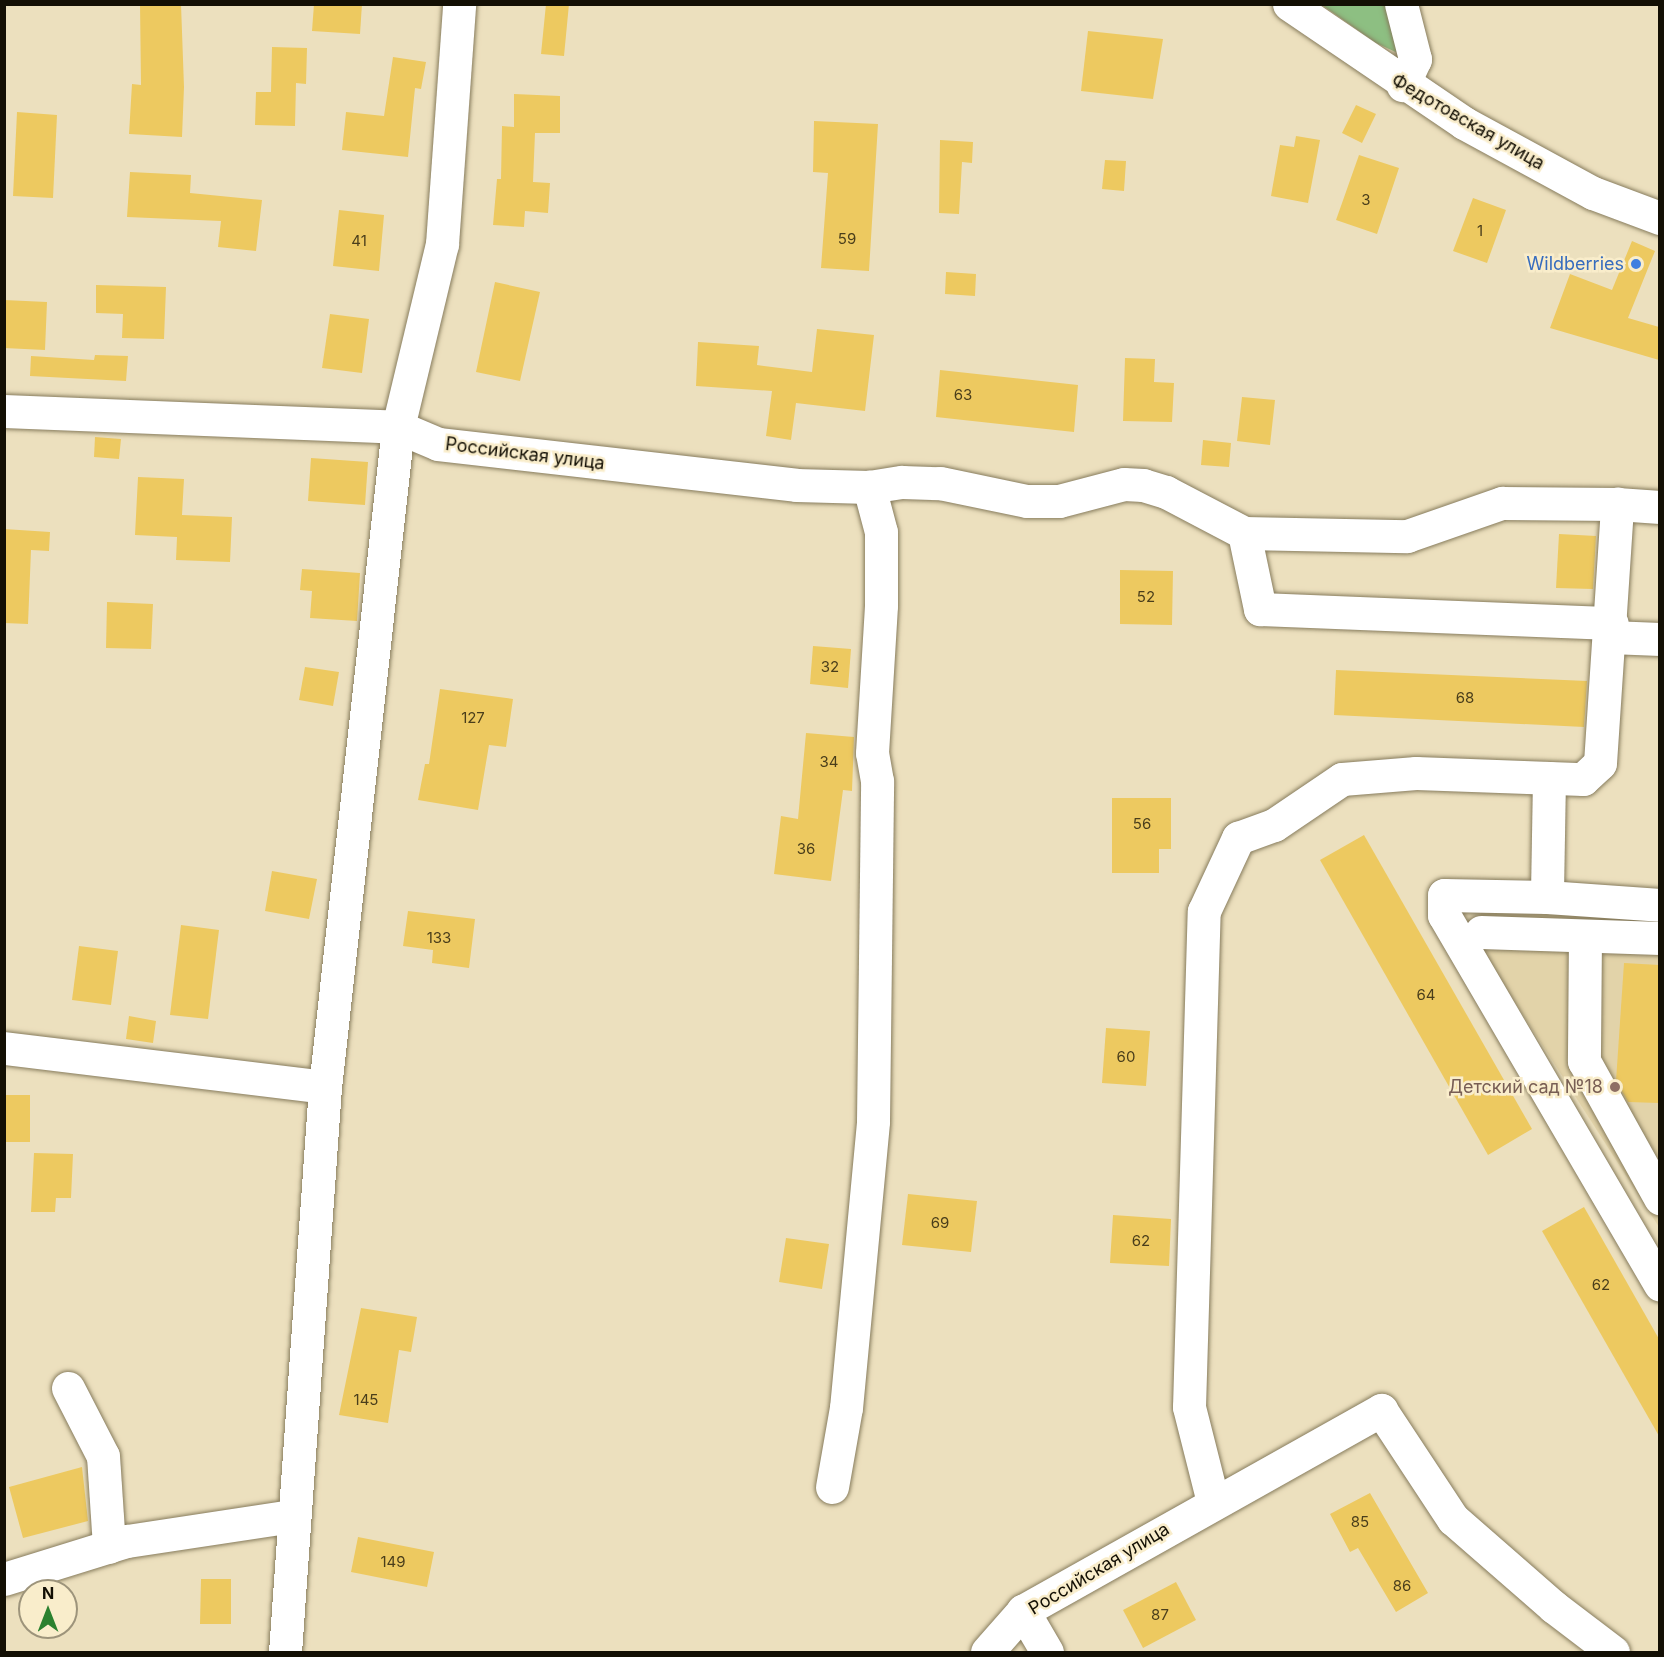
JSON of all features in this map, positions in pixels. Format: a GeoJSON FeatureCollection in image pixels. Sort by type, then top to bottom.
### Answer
{"type":"FeatureCollection","features":[{"type":"Feature","properties":{"kind":"street"},"geometry":{"type":"LineString","coordinates":[[285,1653],[293,1516],[326,1087],[398,427],[442,244],[459,4]]}},
{"type":"Feature","properties":{"kind":"street","name":"Федотовская улица"},"geometry":{"type":"LineString","coordinates":[[1289,4],[1403,85],[1464,123],[1593,193],[1659,218]]}},
{"type":"Feature","properties":{"kind":"street"},"geometry":{"type":"LineString","coordinates":[[1401,4],[1415,59],[1403,85]]}},
{"type":"Feature","properties":{"kind":"street","name":"Российская улица"},"geometry":{"type":"LineString","coordinates":[[4,411],[398,427],[438,444],[796,485],[869,488],[902,482],[940,483],[1027,501],[1059,501],[1125,484],[1143,485],[1167,492],[1244,533]]}},
{"type":"Feature","properties":{"kind":"street"},"geometry":{"type":"LineString","coordinates":[[832,1486],[846,1408],[873,1121],[877,781],[872,753],[881,595],[881,532],[869,488]]}},
{"type":"Feature","properties":{"kind":"street"},"geometry":{"type":"LineString","coordinates":[[1659,507],[1617,504],[1502,503],[1407,536],[1244,533],[1260,609],[1611,630],[1659,639]]}},
{"type":"Feature","properties":{"kind":"street"},"geometry":{"type":"LineString","coordinates":[[1213,1502],[1189,1407],[1204,911],[1238,838],[1274,825],[1342,779],[1416,773],[1583,779],[1600,763],[1611,630],[1617,504]]}},
{"type":"Feature","properties":{"kind":"street"},"geometry":{"type":"LineString","coordinates":[[1546,897],[1549,778]]}},
{"type":"Feature","properties":{"kind":"street"},"geometry":{"type":"LineString","coordinates":[[1659,905],[1546,897],[1444,896],[1444,915],[1659,1284]]}},
{"type":"Feature","properties":{"kind":"street"},"geometry":{"type":"LineString","coordinates":[[1481,933],[1659,938]]}},
{"type":"Feature","properties":{"kind":"street"},"geometry":{"type":"LineString","coordinates":[[1586,936],[1584,1061],[1659,1198]]}},
{"type":"Feature","properties":{"kind":"street"},"geometry":{"type":"LineString","coordinates":[[4,1048],[326,1087]]}},
{"type":"Feature","properties":{"kind":"street"},"geometry":{"type":"LineString","coordinates":[[68,1388],[104,1456],[109,1547]]}},
{"type":"Feature","properties":{"kind":"street","name":"Российская улица"},"geometry":{"type":"LineString","coordinates":[[1047,1653],[1023,1611],[1213,1502],[1382,1410],[1453,1519],[1554,1607],[1613,1653]]}},
{"type":"Feature","properties":{"kind":"street"},"geometry":{"type":"LineString","coordinates":[[4,1579],[109,1547],[293,1516]]}},
{"type":"Feature","properties":{"kind":"street"},"geometry":{"type":"LineString","coordinates":[[987,1653],[1023,1611]]}},
{"type":"Feature","properties":{"kind":"shaded area","name":"Детский сад №18"},"geometry":{"type":"Polygon","coordinates":[[[1481,910],[1659,918],[1659,1227],[1480,948],[1481,910]]]}},
{"type":"Feature","properties":{"kind":"green space"},"geometry":{"type":"Polygon","coordinates":[[[1322,5],[1393,5],[1400,54],[1376,43],[1322,5]]]}},
{"type":"Feature","properties":{"kind":"building"},"geometry":{"type":"Polygon","coordinates":[[[140,4],[181,4],[184,87],[182,137],[129,134],[132,84],[141,85],[140,4]]]}},
{"type":"Feature","properties":{"kind":"building"},"geometry":{"type":"Polygon","coordinates":[[[314,4],[362,4],[360,34],[312,31],[314,4]]]}},
{"type":"Feature","properties":{"kind":"building"},"geometry":{"type":"Polygon","coordinates":[[[546,4],[569,4],[564,56],[541,54],[546,4]]]}},
{"type":"Feature","properties":{"kind":"building"},"geometry":{"type":"Polygon","coordinates":[[[1088,31],[1163,39],[1153,99],[1081,91],[1088,31]]]}},
{"type":"Feature","properties":{"kind":"building"},"geometry":{"type":"Polygon","coordinates":[[[272,47],[307,48],[306,84],[296,83],[295,126],[255,125],[256,92],[271,92],[272,47]]]}},
{"type":"Feature","properties":{"kind":"building"},"geometry":{"type":"Polygon","coordinates":[[[393,57],[426,62],[421,89],[415,88],[408,157],[342,150],[346,112],[384,116],[393,57]]]}},
{"type":"Feature","properties":{"kind":"building"},"geometry":{"type":"Polygon","coordinates":[[[514,94],[560,96],[560,133],[535,133],[533,182],[550,183],[548,213],[525,211],[524,227],[493,225],[497,179],[501,179],[502,126],[514,127],[514,94]]]}},
{"type":"Feature","properties":{"kind":"building"},"geometry":{"type":"Polygon","coordinates":[[[1356,105],[1376,114],[1362,143],[1342,133],[1356,105]]]}},
{"type":"Feature","properties":{"kind":"building"},"geometry":{"type":"Polygon","coordinates":[[[17,112],[57,115],[53,198],[13,196],[17,112]]]}},
{"type":"Feature","properties":{"kind":"building"},"geometry":{"type":"Polygon","coordinates":[[[814,121],[878,124],[869,271],[821,268],[828,173],[813,172],[814,121]]]}},
{"type":"Feature","properties":{"kind":"building"},"geometry":{"type":"Polygon","coordinates":[[[1296,136],[1320,140],[1308,203],[1271,196],[1280,145],[1294,147],[1296,136]]]}},
{"type":"Feature","properties":{"kind":"building"},"geometry":{"type":"Polygon","coordinates":[[[940,140],[973,142],[972,163],[962,162],[959,214],[939,213],[940,140]]]}},
{"type":"Feature","properties":{"kind":"building"},"geometry":{"type":"Polygon","coordinates":[[[1359,155],[1399,168],[1377,234],[1336,220],[1359,155]]]}},
{"type":"Feature","properties":{"kind":"building"},"geometry":{"type":"Polygon","coordinates":[[[1105,160],[1126,161],[1124,191],[1102,189],[1105,160]]]}},
{"type":"Feature","properties":{"kind":"building"},"geometry":{"type":"Polygon","coordinates":[[[130,172],[191,175],[190,193],[262,200],[256,251],[218,247],[221,221],[127,217],[130,172]]]}},
{"type":"Feature","properties":{"kind":"building"},"geometry":{"type":"Polygon","coordinates":[[[1473,198],[1506,210],[1487,263],[1453,251],[1473,198]]]}},
{"type":"Feature","properties":{"kind":"building"},"geometry":{"type":"Polygon","coordinates":[[[339,210],[384,215],[379,271],[333,266],[339,210]]]}},
{"type":"Feature","properties":{"kind":"building"},"geometry":{"type":"Polygon","coordinates":[[[1632,241],[1655,251],[1628,318],[1659,327],[1659,360],[1550,328],[1570,274],[1612,290],[1632,241]]]}},
{"type":"Feature","properties":{"kind":"building"},"geometry":{"type":"Polygon","coordinates":[[[946,272],[976,274],[975,296],[945,294],[946,272]]]}},
{"type":"Feature","properties":{"kind":"building"},"geometry":{"type":"Polygon","coordinates":[[[495,282],[540,292],[520,381],[476,372],[495,282]]]}},
{"type":"Feature","properties":{"kind":"building"},"geometry":{"type":"Polygon","coordinates":[[[96,285],[166,287],[164,339],[122,338],[123,314],[96,313],[96,285]]]}},
{"type":"Feature","properties":{"kind":"building"},"geometry":{"type":"Polygon","coordinates":[[[4,300],[47,302],[45,350],[4,348],[4,300]]]}},
{"type":"Feature","properties":{"kind":"building"},"geometry":{"type":"Polygon","coordinates":[[[330,314],[369,319],[362,373],[322,368],[330,314]]]}},
{"type":"Feature","properties":{"kind":"building"},"geometry":{"type":"Polygon","coordinates":[[[817,329],[874,335],[865,411],[796,403],[791,440],[766,436],[772,391],[696,386],[698,342],[759,346],[757,365],[812,372],[817,329]]]}},
{"type":"Feature","properties":{"kind":"building"},"geometry":{"type":"Polygon","coordinates":[[[95,355],[128,356],[126,381],[30,376],[31,356],[94,360],[95,355]]]}},
{"type":"Feature","properties":{"kind":"building"},"geometry":{"type":"Polygon","coordinates":[[[1125,358],[1155,359],[1154,382],[1174,383],[1172,422],[1123,421],[1125,358]]]}},
{"type":"Feature","properties":{"kind":"building"},"geometry":{"type":"Polygon","coordinates":[[[940,370],[1078,385],[1074,432],[936,417],[940,370]]]}},
{"type":"Feature","properties":{"kind":"building"},"geometry":{"type":"Polygon","coordinates":[[[1242,397],[1275,400],[1270,445],[1237,441],[1242,397]]]}},
{"type":"Feature","properties":{"kind":"building"},"geometry":{"type":"Polygon","coordinates":[[[95,437],[121,439],[119,459],[94,457],[95,437]]]}},
{"type":"Feature","properties":{"kind":"building"},"geometry":{"type":"Polygon","coordinates":[[[1203,440],[1231,443],[1229,467],[1201,465],[1203,440]]]}},
{"type":"Feature","properties":{"kind":"building"},"geometry":{"type":"Polygon","coordinates":[[[311,458],[368,462],[365,505],[308,501],[311,458]]]}},
{"type":"Feature","properties":{"kind":"building"},"geometry":{"type":"Polygon","coordinates":[[[138,477],[184,479],[182,515],[232,517],[230,562],[176,560],[177,537],[135,535],[138,477]]]}},
{"type":"Feature","properties":{"kind":"building"},"geometry":{"type":"Polygon","coordinates":[[[4,529],[50,532],[49,551],[31,550],[28,624],[4,623],[4,529]]]}},
{"type":"Feature","properties":{"kind":"building"},"geometry":{"type":"Polygon","coordinates":[[[1559,534],[1596,536],[1593,589],[1556,588],[1559,534]]]}},
{"type":"Feature","properties":{"kind":"building"},"geometry":{"type":"Polygon","coordinates":[[[302,569],[360,573],[357,621],[310,618],[312,591],[300,590],[302,569]]]}},
{"type":"Feature","properties":{"kind":"building"},"geometry":{"type":"Polygon","coordinates":[[[1120,570],[1173,571],[1172,625],[1120,624],[1120,570]]]}},
{"type":"Feature","properties":{"kind":"building"},"geometry":{"type":"Polygon","coordinates":[[[107,602],[153,604],[151,649],[106,648],[107,602]]]}},
{"type":"Feature","properties":{"kind":"building"},"geometry":{"type":"Polygon","coordinates":[[[813,646],[851,649],[848,688],[810,684],[813,646]]]}},
{"type":"Feature","properties":{"kind":"building"},"geometry":{"type":"Polygon","coordinates":[[[305,667],[339,672],[333,706],[299,700],[305,667]]]}},
{"type":"Feature","properties":{"kind":"building"},"geometry":{"type":"Polygon","coordinates":[[[1336,670],[1587,681],[1584,727],[1334,715],[1336,670]]]}},
{"type":"Feature","properties":{"kind":"building"},"geometry":{"type":"Polygon","coordinates":[[[440,689],[513,699],[506,747],[489,745],[478,810],[418,800],[425,764],[429,764],[440,689]]]}},
{"type":"Feature","properties":{"kind":"building"},"geometry":{"type":"Polygon","coordinates":[[[806,733],[854,737],[852,791],[843,790],[831,881],[774,874],[781,816],[798,819],[806,733]]]}},
{"type":"Feature","properties":{"kind":"building"},"geometry":{"type":"Polygon","coordinates":[[[1112,798],[1171,798],[1171,849],[1159,849],[1159,873],[1112,873],[1112,798]]]}},
{"type":"Feature","properties":{"kind":"building"},"geometry":{"type":"Polygon","coordinates":[[[1364,835],[1532,1129],[1488,1155],[1320,860],[1364,835]]]}},
{"type":"Feature","properties":{"kind":"building"},"geometry":{"type":"Polygon","coordinates":[[[272,871],[317,879],[309,919],[265,911],[272,871]]]}},
{"type":"Feature","properties":{"kind":"building"},"geometry":{"type":"Polygon","coordinates":[[[408,911],[475,919],[469,968],[432,963],[433,950],[403,946],[408,911]]]}},
{"type":"Feature","properties":{"kind":"building"},"geometry":{"type":"Polygon","coordinates":[[[181,925],[219,930],[208,1019],[170,1015],[181,925]]]}},
{"type":"Feature","properties":{"kind":"building"},"geometry":{"type":"Polygon","coordinates":[[[79,946],[118,951],[111,1005],[72,1000],[79,946]]]}},
{"type":"Feature","properties":{"kind":"building"},"geometry":{"type":"Polygon","coordinates":[[[1624,963],[1659,965],[1659,1103],[1628,1102],[1616,1081],[1624,963]]]}},
{"type":"Feature","properties":{"kind":"building"},"geometry":{"type":"Polygon","coordinates":[[[129,1016],[156,1021],[153,1043],[126,1039],[129,1016]]]}},
{"type":"Feature","properties":{"kind":"building"},"geometry":{"type":"Polygon","coordinates":[[[1106,1028],[1150,1031],[1146,1086],[1102,1083],[1106,1028]]]}},
{"type":"Feature","properties":{"kind":"building"},"geometry":{"type":"Polygon","coordinates":[[[6,1095],[30,1095],[30,1142],[6,1142],[6,1095]]]}},
{"type":"Feature","properties":{"kind":"building"},"geometry":{"type":"Polygon","coordinates":[[[34,1153],[73,1154],[71,1198],[56,1198],[55,1212],[31,1212],[34,1153]]]}},
{"type":"Feature","properties":{"kind":"building"},"geometry":{"type":"Polygon","coordinates":[[[908,1194],[977,1201],[971,1252],[902,1245],[908,1194]]]}},
{"type":"Feature","properties":{"kind":"building"},"geometry":{"type":"Polygon","coordinates":[[[1584,1207],[1659,1339],[1659,1436],[1542,1231],[1584,1207]]]}},
{"type":"Feature","properties":{"kind":"building"},"geometry":{"type":"Polygon","coordinates":[[[1113,1215],[1171,1219],[1169,1266],[1110,1263],[1113,1215]]]}},
{"type":"Feature","properties":{"kind":"building"},"geometry":{"type":"Polygon","coordinates":[[[786,1238],[829,1244],[822,1289],[779,1282],[786,1238]]]}},
{"type":"Feature","properties":{"kind":"building"},"geometry":{"type":"Polygon","coordinates":[[[361,1308],[417,1317],[411,1352],[399,1350],[388,1423],[339,1415],[361,1308]]]}},
{"type":"Feature","properties":{"kind":"building"},"geometry":{"type":"Polygon","coordinates":[[[82,1467],[88,1521],[23,1538],[9,1487],[82,1467]]]}},
{"type":"Feature","properties":{"kind":"building"},"geometry":{"type":"Polygon","coordinates":[[[1370,1493],[1428,1593],[1396,1612],[1358,1548],[1350,1552],[1330,1514],[1370,1493]]]}},
{"type":"Feature","properties":{"kind":"building"},"geometry":{"type":"Polygon","coordinates":[[[358,1537],[434,1552],[427,1587],[351,1572],[358,1537]]]}},
{"type":"Feature","properties":{"kind":"building"},"geometry":{"type":"Polygon","coordinates":[[[201,1579],[231,1579],[231,1624],[200,1624],[201,1579]]]}},
{"type":"Feature","properties":{"kind":"building"},"geometry":{"type":"Polygon","coordinates":[[[1176,1582],[1196,1620],[1143,1648],[1123,1610],[1176,1582]]]}},
{"type":"Feature","properties":{"kind":"place","name":"Wildberries"},"geometry":{"type":"Point","coordinates":[1636,264]}},
{"type":"Feature","properties":{"kind":"place","name":"Детский сад №18"},"geometry":{"type":"Point","coordinates":[1615,1087]}}]}
